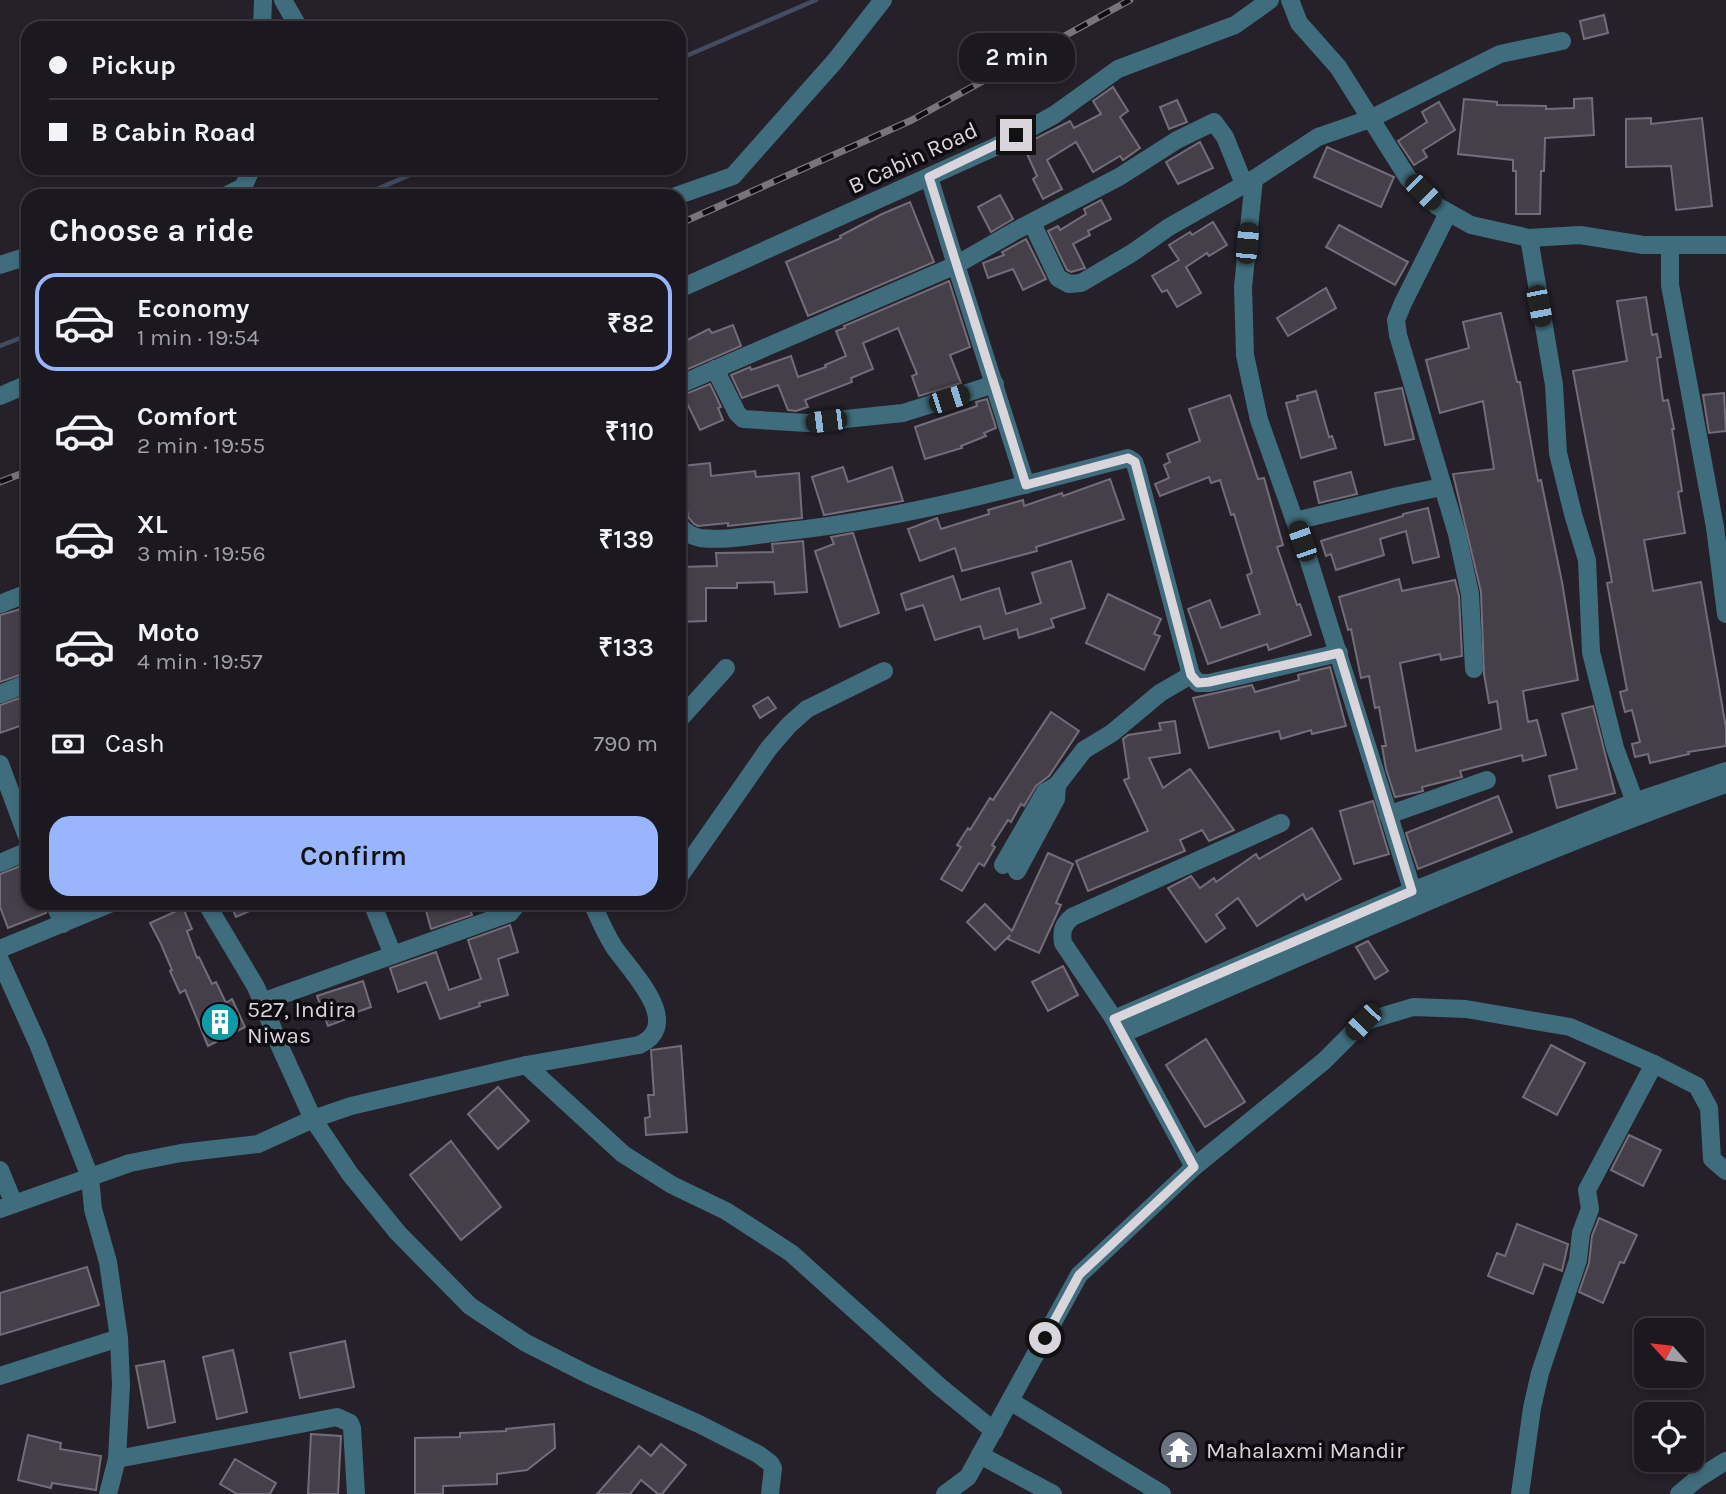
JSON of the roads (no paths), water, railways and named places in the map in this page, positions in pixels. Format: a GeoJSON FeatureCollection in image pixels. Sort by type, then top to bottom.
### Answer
{"type":"FeatureCollection","features":[{"type":"Feature","properties":{"kind":"street"},"geometry":{"type":"LineString","coordinates":[[262,21],[263,0]]}},
{"type":"Feature","properties":{"kind":"street"},"geometry":{"type":"LineString","coordinates":[[283,0],[295,21]]}},
{"type":"Feature","properties":{"kind":"street"},"geometry":{"type":"LineString","coordinates":[[686,192],[733,176],[835,61],[883,0]]}},
{"type":"Feature","properties":{"kind":"street","name":"B Cabin Road"},"geometry":{"type":"LineString","coordinates":[[686,286],[997,146],[1054,115],[1118,69],[1234,25],[1270,0]]}},
{"type":"Feature","properties":{"kind":"street"},"geometry":{"type":"LineString","coordinates":[[1290,0],[1299,23],[1338,67],[1408,178],[1448,213],[1471,225],[1529,238],[1580,235],[1643,245],[1726,245]]}},
{"type":"Feature","properties":{"kind":"street"},"geometry":{"type":"LineString","coordinates":[[1032,223],[1058,278],[1069,284],[1080,283],[1318,137],[1370,119],[1500,54],[1562,41]]}},
{"type":"Feature","properties":{"kind":"street"},"geometry":{"type":"LineString","coordinates":[[686,382],[956,265],[1119,177],[1177,140],[1214,122],[1249,181],[1243,287],[1245,355],[1259,420],[1339,653],[1414,898]]}},
{"type":"Feature","properties":{"kind":"street"},"geometry":{"type":"LineString","coordinates":[[239,189],[243,187],[249,175]]}},
{"type":"Feature","properties":{"kind":"street"},"geometry":{"type":"LineString","coordinates":[[929,177],[1026,485]]}},
{"type":"Feature","properties":{"kind":"street"},"geometry":{"type":"LineString","coordinates":[[1448,213],[1396,320],[1398,335],[1457,534],[1471,594],[1474,669]]}},
{"type":"Feature","properties":{"kind":"street"},"geometry":{"type":"LineString","coordinates":[[1529,238],[1554,385],[1558,453],[1587,560],[1591,652],[1615,748],[1637,808]]}},
{"type":"Feature","properties":{"kind":"street"},"geometry":{"type":"LineString","coordinates":[[1670,245],[1670,285],[1715,527],[1726,614]]}},
{"type":"Feature","properties":{"kind":"street"},"geometry":{"type":"LineString","coordinates":[[0,265],[21,258]]}},
{"type":"Feature","properties":{"kind":"street"},"geometry":{"type":"LineString","coordinates":[[715,369],[737,413],[743,419],[775,423],[807,423],[903,413],[995,384]]}},
{"type":"Feature","properties":{"kind":"street"},"geometry":{"type":"LineString","coordinates":[[0,396],[21,387]]}},
{"type":"Feature","properties":{"kind":"street"},"geometry":{"type":"LineString","coordinates":[[686,536],[726,538],[818,528],[1026,485],[1128,458],[1135,462],[1191,675],[1198,683],[1339,653]]}},
{"type":"Feature","properties":{"kind":"street"},"geometry":{"type":"LineString","coordinates":[[1295,521],[1442,488]]}},
{"type":"Feature","properties":{"kind":"street"},"geometry":{"type":"LineString","coordinates":[[0,604],[21,596]]}},
{"type":"Feature","properties":{"kind":"street"},"geometry":{"type":"LineString","coordinates":[[686,712],[726,668]]}},
{"type":"Feature","properties":{"kind":"street"},"geometry":{"type":"LineString","coordinates":[[686,867],[769,747],[789,725],[807,709],[884,671]]}},
{"type":"Feature","properties":{"kind":"street"},"geometry":{"type":"LineString","coordinates":[[1010,868],[1056,799],[1057,785],[1084,750],[1112,733],[1160,693],[1191,675]]}},
{"type":"Feature","properties":{"kind":"street"},"geometry":{"type":"LineString","coordinates":[[0,694],[21,686]]}},
{"type":"Feature","properties":{"kind":"street"},"geometry":{"type":"LineString","coordinates":[[1118,1027],[1414,898],[1726,771]]}},
{"type":"Feature","properties":{"kind":"street"},"geometry":{"type":"LineString","coordinates":[[2,776],[21,822]]}},
{"type":"Feature","properties":{"kind":"street"},"geometry":{"type":"LineString","coordinates":[[1388,815],[1486,780]]}},
{"type":"Feature","properties":{"kind":"street"},"geometry":{"type":"LineString","coordinates":[[1637,808],[1726,784]]}},
{"type":"Feature","properties":{"kind":"street"},"geometry":{"type":"LineString","coordinates":[[1194,1167],[1118,1027],[1063,943],[1061,934],[1065,923],[1072,917],[1281,823]]}},
{"type":"Feature","properties":{"kind":"street"},"geometry":{"type":"LineString","coordinates":[[0,863],[21,854]]}},
{"type":"Feature","properties":{"kind":"street"},"geometry":{"type":"LineString","coordinates":[[57,910],[63,924]]}},
{"type":"Feature","properties":{"kind":"street"},"geometry":{"type":"LineString","coordinates":[[0,948],[96,910]]}},
{"type":"Feature","properties":{"kind":"street"},"geometry":{"type":"LineString","coordinates":[[210,910],[256,987],[313,1119],[349,1174],[390,1223],[470,1306],[536,1349],[758,1454],[774,1468],[770,1494]]}},
{"type":"Feature","properties":{"kind":"street"},"geometry":{"type":"LineString","coordinates":[[375,910],[393,955]]}},
{"type":"Feature","properties":{"kind":"street"},"geometry":{"type":"LineString","coordinates":[[262,1002],[514,910]]}},
{"type":"Feature","properties":{"kind":"street"},"geometry":{"type":"LineString","coordinates":[[0,1170],[7,1207],[130,1163],[181,1153],[258,1144],[313,1119],[402,1093],[526,1065],[639,1045],[648,1041],[658,1024],[657,1013],[613,946],[595,910]]}},
{"type":"Feature","properties":{"kind":"street"},"geometry":{"type":"LineString","coordinates":[[0,960],[38,1044],[90,1177],[93,1209],[108,1262],[119,1338],[121,1385],[117,1459],[108,1494]]}},
{"type":"Feature","properties":{"kind":"street"},"geometry":{"type":"LineString","coordinates":[[945,1494],[968,1477],[1079,1275],[1194,1167],[1324,1061],[1363,1022],[1413,1007],[1466,1009],[1570,1027],[1654,1063],[1697,1086],[1709,1108],[1712,1159],[1726,1171]]}},
{"type":"Feature","properties":{"kind":"street"},"geometry":{"type":"LineString","coordinates":[[1520,1494],[1532,1408],[1540,1373],[1578,1260],[1581,1233],[1590,1209],[1587,1190],[1654,1063]]}},
{"type":"Feature","properties":{"kind":"street"},"geometry":{"type":"LineString","coordinates":[[526,1065],[623,1154],[672,1185],[726,1211],[791,1253],[898,1350],[994,1431]]}},
{"type":"Feature","properties":{"kind":"street"},"geometry":{"type":"LineString","coordinates":[[0,1376],[119,1338]]}},
{"type":"Feature","properties":{"kind":"street"},"geometry":{"type":"LineString","coordinates":[[1010,1401],[1162,1494]]}},
{"type":"Feature","properties":{"kind":"street"},"geometry":{"type":"LineString","coordinates":[[117,1459],[337,1417],[350,1423],[352,1428],[356,1494]]}},
{"type":"Feature","properties":{"kind":"street"},"geometry":{"type":"LineString","coordinates":[[981,1455],[1053,1494]]}},
{"type":"Feature","properties":{"kind":"street"},"geometry":{"type":"LineString","coordinates":[[1679,1494],[1726,1461]]}},
{"type":"Feature","properties":{"kind":"waterway"},"geometry":{"type":"LineString","coordinates":[[686,56],[816,0]]}},
{"type":"Feature","properties":{"kind":"waterway"},"geometry":{"type":"LineString","coordinates":[[377,189],[410,175]]}},
{"type":"Feature","properties":{"kind":"waterway"},"geometry":{"type":"LineString","coordinates":[[0,346],[21,338]]}},
{"type":"Feature","properties":{"kind":"railway"},"geometry":{"type":"LineString","coordinates":[[686,221],[912,120],[1130,0]]}},
{"type":"Feature","properties":{"kind":"railway"},"geometry":{"type":"LineString","coordinates":[[0,482],[21,474]]}},
{"type":"Feature","properties":{"kind":"place","name":"527, Indira Niwas"},"geometry":{"type":"Point","coordinates":[220,1022]}},
{"type":"Feature","properties":{"kind":"place","name":"Mahalaxmi Mandir"},"geometry":{"type":"Point","coordinates":[1179,1450]}}]}
